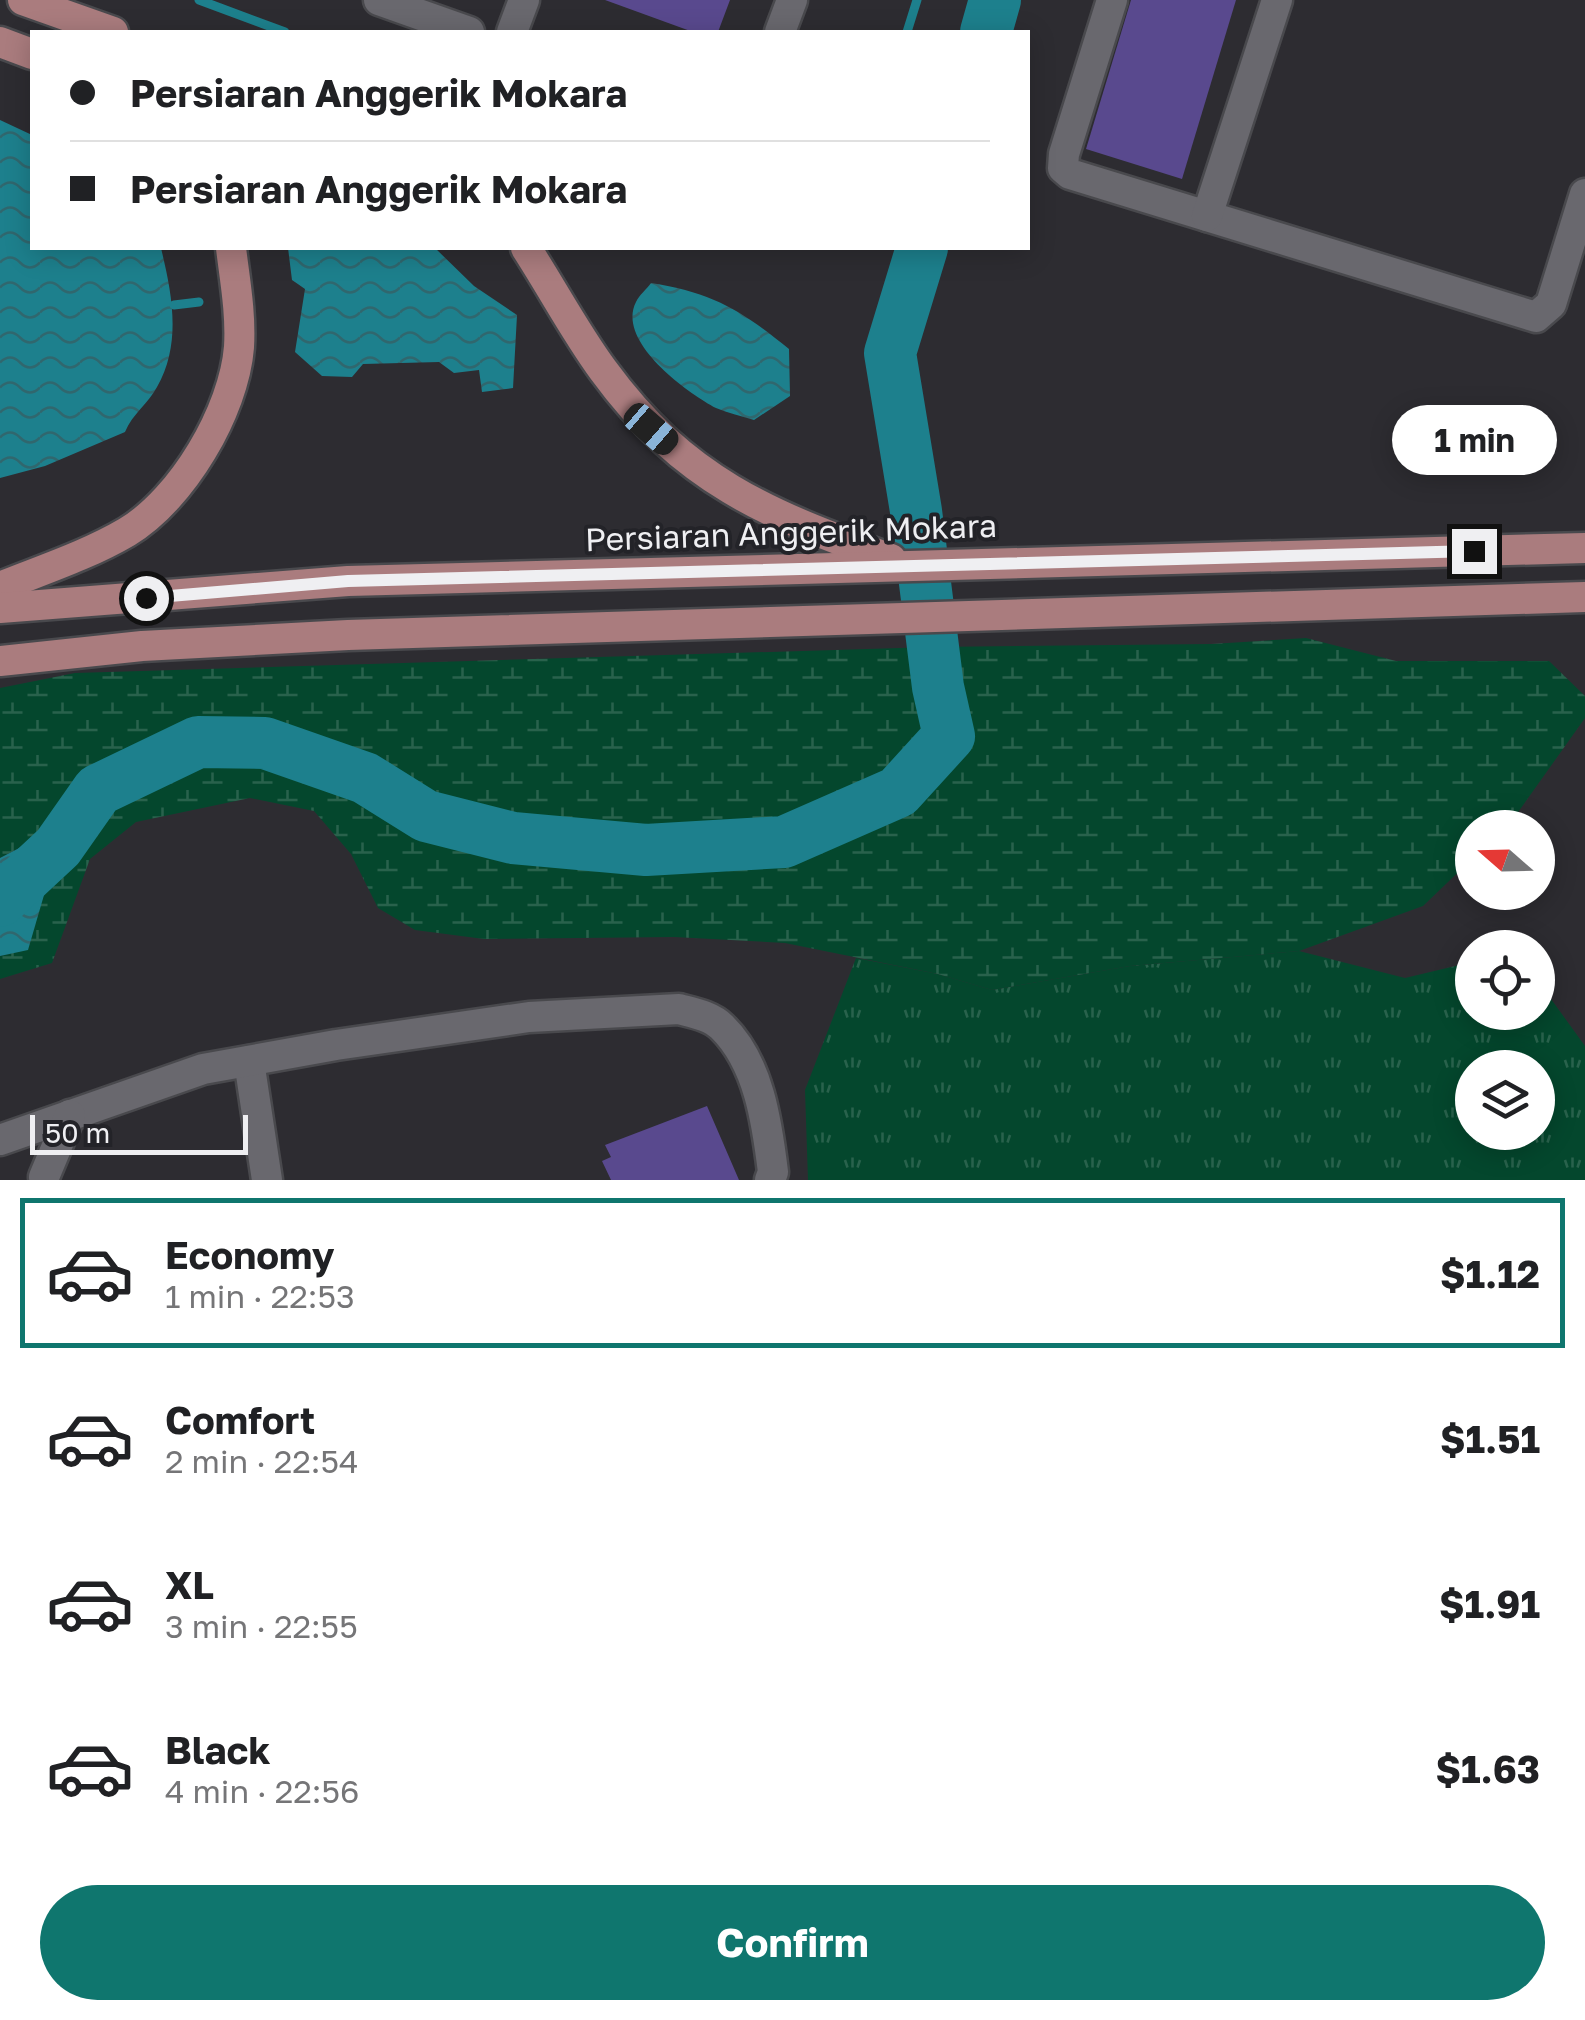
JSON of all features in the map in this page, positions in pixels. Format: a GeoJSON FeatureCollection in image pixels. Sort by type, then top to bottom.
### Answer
{"type":"FeatureCollection","features":[{"type":"Feature","properties":{"kind":"main road"},"geometry":{"type":"LineString","coordinates":[[23,0],[107,30]]}},
{"type":"Feature","properties":{"kind":"main road"},"geometry":{"type":"LineString","coordinates":[[0,42],[30,53]]}},
{"type":"Feature","properties":{"kind":"main road"},"geometry":{"type":"LineString","coordinates":[[0,587],[127,532],[166,502],[197,458],[229,392],[238,351],[240,313],[231,250]]}},
{"type":"Feature","properties":{"kind":"main road"},"geometry":{"type":"LineString","coordinates":[[527,250],[602,369],[651,429],[698,470],[740,498],[906,565]]}},
{"type":"Feature","properties":{"kind":"main road","name":"Persiaran Anggerik Mokara"},"geometry":{"type":"LineString","coordinates":[[0,608],[348,581],[1585,548]]}},
{"type":"Feature","properties":{"kind":"main road"},"geometry":{"type":"LineString","coordinates":[[0,662],[142,646],[348,635],[1585,597]]}},
{"type":"Feature","properties":{"kind":"street"},"geometry":{"type":"LineString","coordinates":[[379,0],[463,30]]}},
{"type":"Feature","properties":{"kind":"street"},"geometry":{"type":"LineString","coordinates":[[513,30],[524,0]]}},
{"type":"Feature","properties":{"kind":"street"},"geometry":{"type":"LineString","coordinates":[[781,30],[792,0]]}},
{"type":"Feature","properties":{"kind":"street"},"geometry":{"type":"LineString","coordinates":[[1112,0],[1064,154],[1063,168],[1082,178],[1536,318],[1551,304],[1585,194]]}},
{"type":"Feature","properties":{"kind":"street"},"geometry":{"type":"LineString","coordinates":[[1207,216],[1277,0]]}},
{"type":"Feature","properties":{"kind":"street"},"geometry":{"type":"LineString","coordinates":[[0,1140],[203,1069],[529,1017],[679,1009],[722,1027],[751,1070],[780,1177]]}},
{"type":"Feature","properties":{"kind":"street"},"geometry":{"type":"LineString","coordinates":[[249,1061],[267,1180]]}},
{"type":"Feature","properties":{"kind":"street"},"geometry":{"type":"LineString","coordinates":[[44,1178],[70,1115]]}},
{"type":"Feature","properties":{"kind":"street"},"geometry":{"type":"LineString","coordinates":[[34,1128],[44,1178]]}},
{"type":"Feature","properties":{"kind":"green space"},"geometry":{"type":"Polygon","coordinates":[[[1306,638],[1396,661],[1549,661],[1585,696],[1585,718],[1520,810],[1455,810],[1455,875],[1423,906],[1299,951],[1130,966],[992,990],[938,974],[785,943],[674,937],[484,939],[415,930],[378,908],[351,854],[314,811],[250,798],[136,822],[90,859],[52,963],[0,979],[0,956],[28,949],[57,847],[27,844],[0,858],[0,688],[75,673],[932,647],[1211,644],[1306,638]]]}},
{"type":"Feature","properties":{"kind":"green space"},"geometry":{"type":"Polygon","coordinates":[[[1299,951],[1405,978],[1455,966],[1455,1030],[1555,1030],[1555,1005],[1585,1046],[1585,1180],[808,1180],[805,1090],[856,958],[938,974],[992,990],[1130,966],[1299,951]]]}},
{"type":"Feature","properties":{"kind":"water"},"geometry":{"type":"Polygon","coordinates":[[[0,120],[30,134],[30,250],[161,250],[169,283],[172,336],[165,370],[125,432],[45,466],[0,478],[0,120]]]}},
{"type":"Feature","properties":{"kind":"water"},"geometry":{"type":"Polygon","coordinates":[[[288,250],[437,250],[474,286],[517,315],[513,388],[482,392],[479,370],[454,373],[439,362],[363,364],[352,377],[322,376],[295,352],[305,289],[292,280],[288,250]]]}},
{"type":"Feature","properties":{"kind":"water"},"geometry":{"type":"Polygon","coordinates":[[[651,283],[692,292],[725,305],[789,349],[790,396],[754,420],[716,408],[672,378],[645,348],[632,317],[636,302],[651,283]]]}},
{"type":"Feature","properties":{"kind":"water"},"geometry":{"type":"Polygon","coordinates":[[[27,844],[58,847],[28,950],[0,956],[0,858],[27,844]]]}},
{"type":"Feature","properties":{"kind":"building"},"geometry":{"type":"Polygon","coordinates":[[[605,0],[730,0],[719,30],[688,30],[605,0]]]}},
{"type":"Feature","properties":{"kind":"building"},"geometry":{"type":"Polygon","coordinates":[[[1131,0],[1236,0],[1182,179],[1086,149],[1131,0]]]}},
{"type":"Feature","properties":{"kind":"building"},"geometry":{"type":"Polygon","coordinates":[[[707,1106],[739,1180],[611,1180],[602,1161],[611,1157],[605,1145],[707,1106]]]}},
{"type":"Feature","properties":{"kind":"waterway"},"geometry":{"type":"LineString","coordinates":[[199,0],[280,30]]}},
{"type":"Feature","properties":{"kind":"waterway"},"geometry":{"type":"LineString","coordinates":[[908,30],[917,0]]}},
{"type":"Feature","properties":{"kind":"waterway"},"geometry":{"type":"LineString","coordinates":[[987,30],[995,0]]}},
{"type":"Feature","properties":{"kind":"waterway"},"geometry":{"type":"LineString","coordinates":[[0,901],[58,847],[98,790],[198,742],[265,743],[365,778],[426,816],[513,838],[646,850],[784,842],[898,792],[949,736],[938,687],[916,511],[890,353],[921,250]]}},
{"type":"Feature","properties":{"kind":"waterway"},"geometry":{"type":"LineString","coordinates":[[174,305],[199,302]]}},
{"type":"Feature","properties":{"kind":"route"},"geometry":{"type":"LineString","coordinates":[[146,598],[348,581],[1474,551]]}}]}
